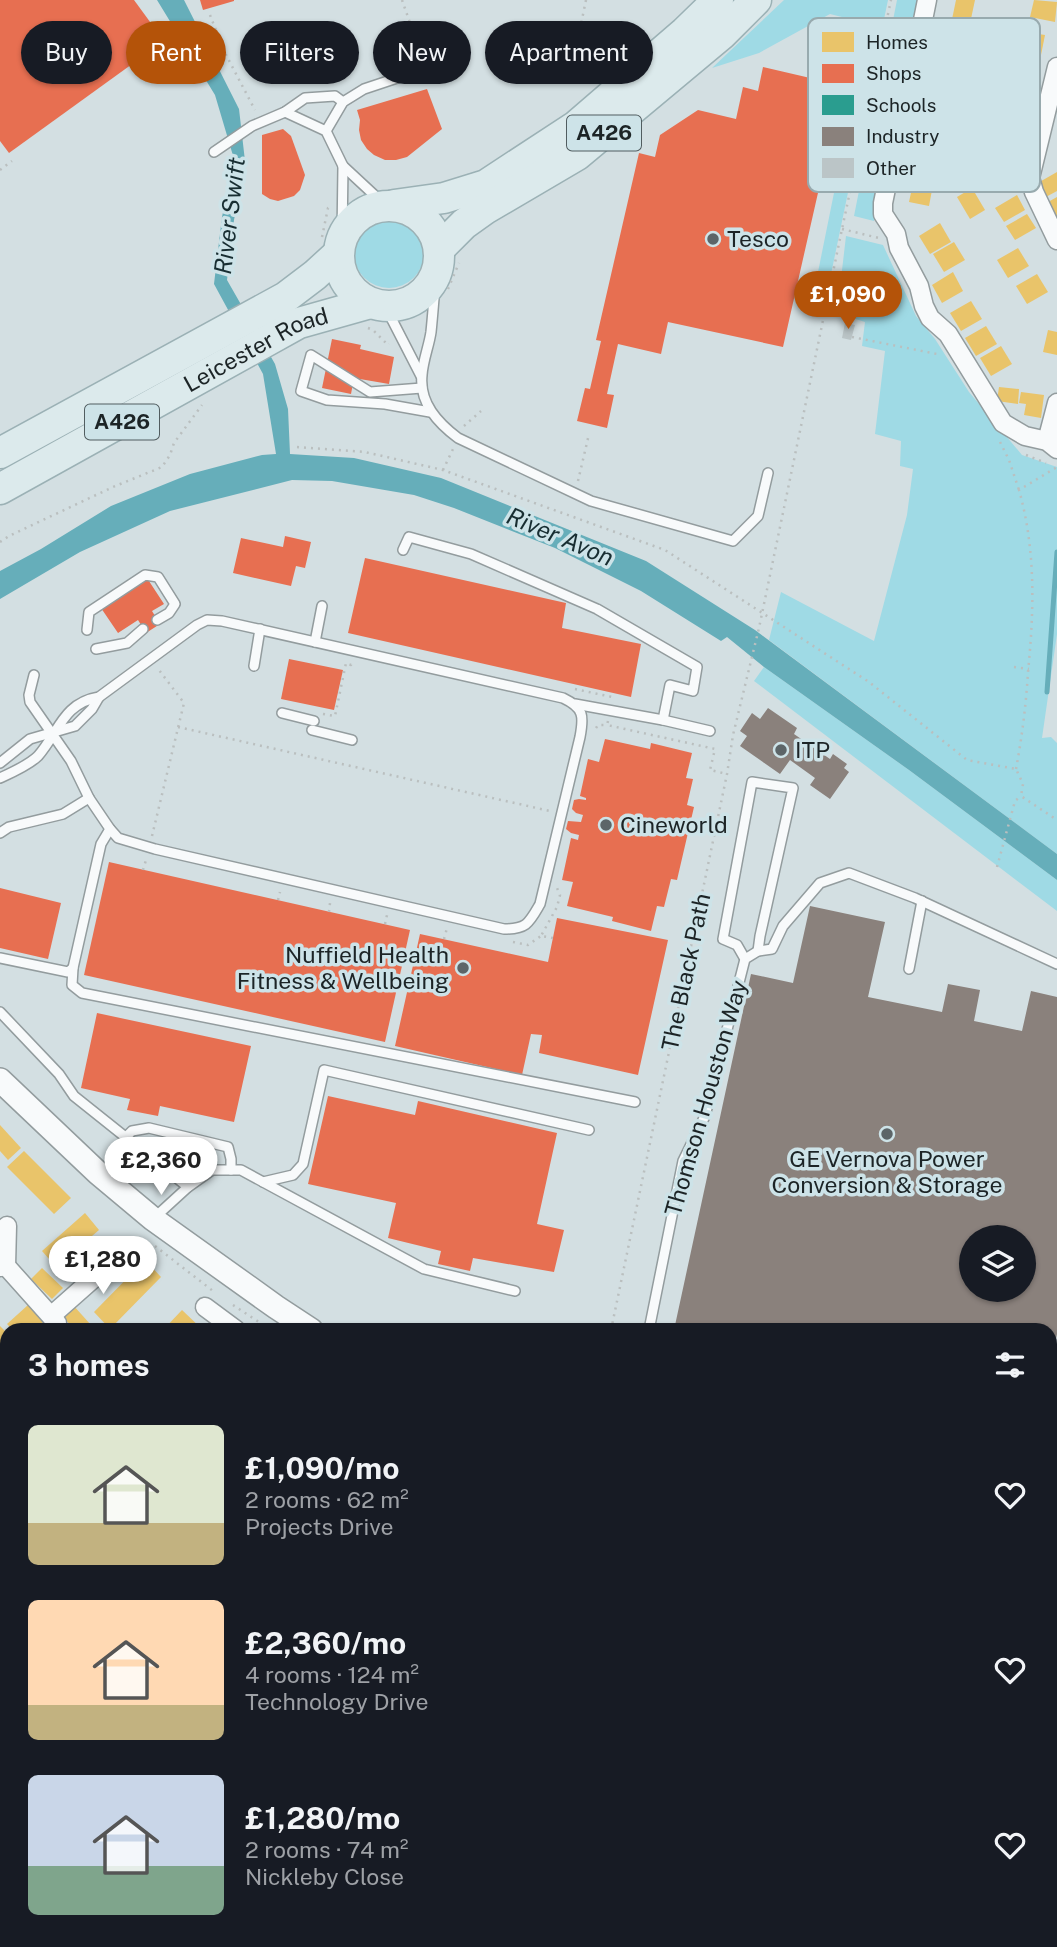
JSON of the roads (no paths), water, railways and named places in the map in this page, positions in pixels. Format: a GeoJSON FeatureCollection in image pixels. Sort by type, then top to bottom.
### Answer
{"type":"FeatureCollection","features":[{"type":"Feature","properties":{"kind":"highway","name":"A426"},"geometry":{"type":"LineString","coordinates":[[389,205],[444,198],[486,185],[576,126],[718,0]]}},
{"type":"Feature","properties":{"kind":"highway","name":"A426"},"geometry":{"type":"LineString","coordinates":[[438,262],[464,224],[577,155],[722,34],[756,0]]}},
{"type":"Feature","properties":{"kind":"highway"},"geometry":{"type":"LineString","coordinates":[[389,205],[416,213],[428,223],[435,233],[438,262],[430,287],[421,296],[397,306],[377,305],[351,289],[341,273],[340,246],[350,224],[363,213],[389,205]]}},
{"type":"Feature","properties":{"kind":"highway","name":"Leicester Road"},"geometry":{"type":"LineString","coordinates":[[0,489],[250,334],[286,297],[315,275],[340,246]]}},
{"type":"Feature","properties":{"kind":"highway","name":"Leicester Road"},"geometry":{"type":"LineString","coordinates":[[0,453],[250,334],[377,305]]}},
{"type":"Feature","properties":{"kind":"street"},"geometry":{"type":"LineString","coordinates":[[923,18],[927,0]]}},
{"type":"Feature","properties":{"kind":"street"},"geometry":{"type":"LineString","coordinates":[[1040,136],[1057,67]]}},
{"type":"Feature","properties":{"kind":"street"},"geometry":{"type":"LineString","coordinates":[[885,192],[883,214],[896,234],[899,248],[919,286],[930,318],[948,334],[1003,423],[1024,436],[1052,445],[1057,403]]}},
{"type":"Feature","properties":{"kind":"street"},"geometry":{"type":"LineString","coordinates":[[1034,192],[1057,240]]}},
{"type":"Feature","properties":{"kind":"street"},"geometry":{"type":"LineString","coordinates":[[0,1080],[98,1173],[153,1219],[300,1323]]}},
{"type":"Feature","properties":{"kind":"street"},"geometry":{"type":"LineString","coordinates":[[6,1226],[3,1266],[53,1323]]}},
{"type":"Feature","properties":{"kind":"street"},"geometry":{"type":"LineString","coordinates":[[57,1323],[129,1247]]}},
{"type":"Feature","properties":{"kind":"street"},"geometry":{"type":"LineString","coordinates":[[205,1307],[223,1323]]}},
{"type":"Feature","properties":{"kind":"lane"},"geometry":{"type":"LineString","coordinates":[[326,131],[343,102],[364,89],[379,84]]}},
{"type":"Feature","properties":{"kind":"lane"},"geometry":{"type":"LineString","coordinates":[[214,152],[256,124],[285,112],[306,98],[335,96],[343,102]]}},
{"type":"Feature","properties":{"kind":"lane"},"geometry":{"type":"LineString","coordinates":[[285,112],[326,131],[343,166],[389,205]]}},
{"type":"Feature","properties":{"kind":"lane"},"geometry":{"type":"LineString","coordinates":[[340,246],[343,166]]}},
{"type":"Feature","properties":{"kind":"lane"},"geometry":{"type":"LineString","coordinates":[[438,262],[430,332],[421,376],[422,388],[430,412],[458,438],[575,495],[733,541],[758,516],[768,473]]}},
{"type":"Feature","properties":{"kind":"lane"},"geometry":{"type":"LineString","coordinates":[[377,305],[421,376]]}},
{"type":"Feature","properties":{"kind":"lane"},"geometry":{"type":"LineString","coordinates":[[422,388],[370,392],[311,355],[300,391],[327,400],[385,404],[430,412]]}},
{"type":"Feature","properties":{"kind":"lane"},"geometry":{"type":"LineString","coordinates":[[403,550],[409,537],[471,554],[597,608],[697,667],[693,691],[670,685],[663,720]]}},
{"type":"Feature","properties":{"kind":"lane"},"geometry":{"type":"LineString","coordinates":[[87,630],[89,612],[145,575],[158,577],[175,604],[169,613],[157,620]]}},
{"type":"Feature","properties":{"kind":"lane"},"geometry":{"type":"LineString","coordinates":[[315,642],[322,606]]}},
{"type":"Feature","properties":{"kind":"lane"},"geometry":{"type":"LineString","coordinates":[[0,762],[30,739],[75,726],[92,709],[99,697],[206,620],[260,629],[572,702],[710,731]]}},
{"type":"Feature","properties":{"kind":"lane"},"geometry":{"type":"LineString","coordinates":[[96,649],[127,643],[143,629]]}},
{"type":"Feature","properties":{"kind":"lane"},"geometry":{"type":"LineString","coordinates":[[254,666],[260,629]]}},
{"type":"Feature","properties":{"kind":"lane"},"geometry":{"type":"LineString","coordinates":[[34,675],[30,702],[71,761],[89,798],[118,838],[149,848],[504,929],[520,929],[530,922],[540,904],[583,719],[572,702]]}},
{"type":"Feature","properties":{"kind":"lane"},"geometry":{"type":"LineString","coordinates":[[0,778],[36,758],[68,712],[85,699],[99,697]]}},
{"type":"Feature","properties":{"kind":"lane"},"geometry":{"type":"LineString","coordinates":[[282,713],[352,740]]}},
{"type":"Feature","properties":{"kind":"lane"},"geometry":{"type":"LineString","coordinates":[[745,960],[737,945],[723,939],[751,782],[793,788],[758,951]]}},
{"type":"Feature","properties":{"kind":"lane"},"geometry":{"type":"LineString","coordinates":[[0,833],[9,827],[63,814],[89,798]]}},
{"type":"Feature","properties":{"kind":"lane"},"geometry":{"type":"LineString","coordinates":[[110,829],[101,844],[73,968],[72,985],[82,993],[635,1102]]}},
{"type":"Feature","properties":{"kind":"lane","name":"Thomson Houston Way"},"geometry":{"type":"LineString","coordinates":[[650,1323],[683,1161],[705,1116],[745,960],[758,951],[772,949],[783,926],[820,883],[849,873],[922,901],[1057,964]]}},
{"type":"Feature","properties":{"kind":"lane"},"geometry":{"type":"LineString","coordinates":[[909,969],[922,901]]}},
{"type":"Feature","properties":{"kind":"lane"},"geometry":{"type":"LineString","coordinates":[[0,958],[68,972],[73,968]]}},
{"type":"Feature","properties":{"kind":"lane"},"geometry":{"type":"LineString","coordinates":[[0,1013],[59,1074],[74,1096],[188,1187]]}},
{"type":"Feature","properties":{"kind":"lane"},"geometry":{"type":"LineString","coordinates":[[263,1182],[293,1175],[303,1164],[324,1070],[589,1130]]}},
{"type":"Feature","properties":{"kind":"lane"},"geometry":{"type":"LineString","coordinates":[[125,1138],[132,1131],[149,1128],[228,1147],[231,1170]]}},
{"type":"Feature","properties":{"kind":"lane"},"geometry":{"type":"LineString","coordinates":[[153,1219],[188,1187],[212,1170],[241,1170],[424,1269],[515,1291]]}},
{"type":"Feature","properties":{"kind":"water"},"geometry":{"type":"Polygon","coordinates":[[[157,0],[184,0],[195,21],[170,21],[157,0]]]}},
{"type":"Feature","properties":{"kind":"water"},"geometry":{"type":"Polygon","coordinates":[[[226,83],[239,109],[245,161],[227,280],[275,364],[288,409],[290,454],[354,458],[441,478],[646,561],[755,630],[1057,854],[1057,880],[764,667],[727,637],[721,641],[641,591],[555,548],[414,495],[332,481],[292,480],[170,511],[80,552],[0,599],[0,571],[111,506],[190,474],[262,455],[276,454],[263,374],[214,284],[222,217],[234,159],[215,95],[208,84],[226,83]]]}},
{"type":"Feature","properties":{"kind":"waterway"},"geometry":{"type":"LineString","coordinates":[[1047,692],[1057,552]]}},
{"type":"Feature","properties":{"kind":"place","name":"Tesco"},"geometry":{"type":"Point","coordinates":[713,239]}},
{"type":"Feature","properties":{"kind":"place","name":"ITP"},"geometry":{"type":"Point","coordinates":[781,750]}},
{"type":"Feature","properties":{"kind":"place","name":"Cineworld"},"geometry":{"type":"Point","coordinates":[606,825]}},
{"type":"Feature","properties":{"kind":"place","name":"Nuffield Health Fitness & Wellbeing"},"geometry":{"type":"Point","coordinates":[463,968]}},
{"type":"Feature","properties":{"kind":"place","name":"GE Vernova Power Conversion & Storage"},"geometry":{"type":"Point","coordinates":[887,1134]}},
{"type":"Feature","properties":{"kind":"water label","name":"River Swift"},"geometry":{"type":"Point","coordinates":[230,216]}},
{"type":"Feature","properties":{"kind":"water label","name":"River Avon"},"geometry":{"type":"Point","coordinates":[560,537]}}]}
